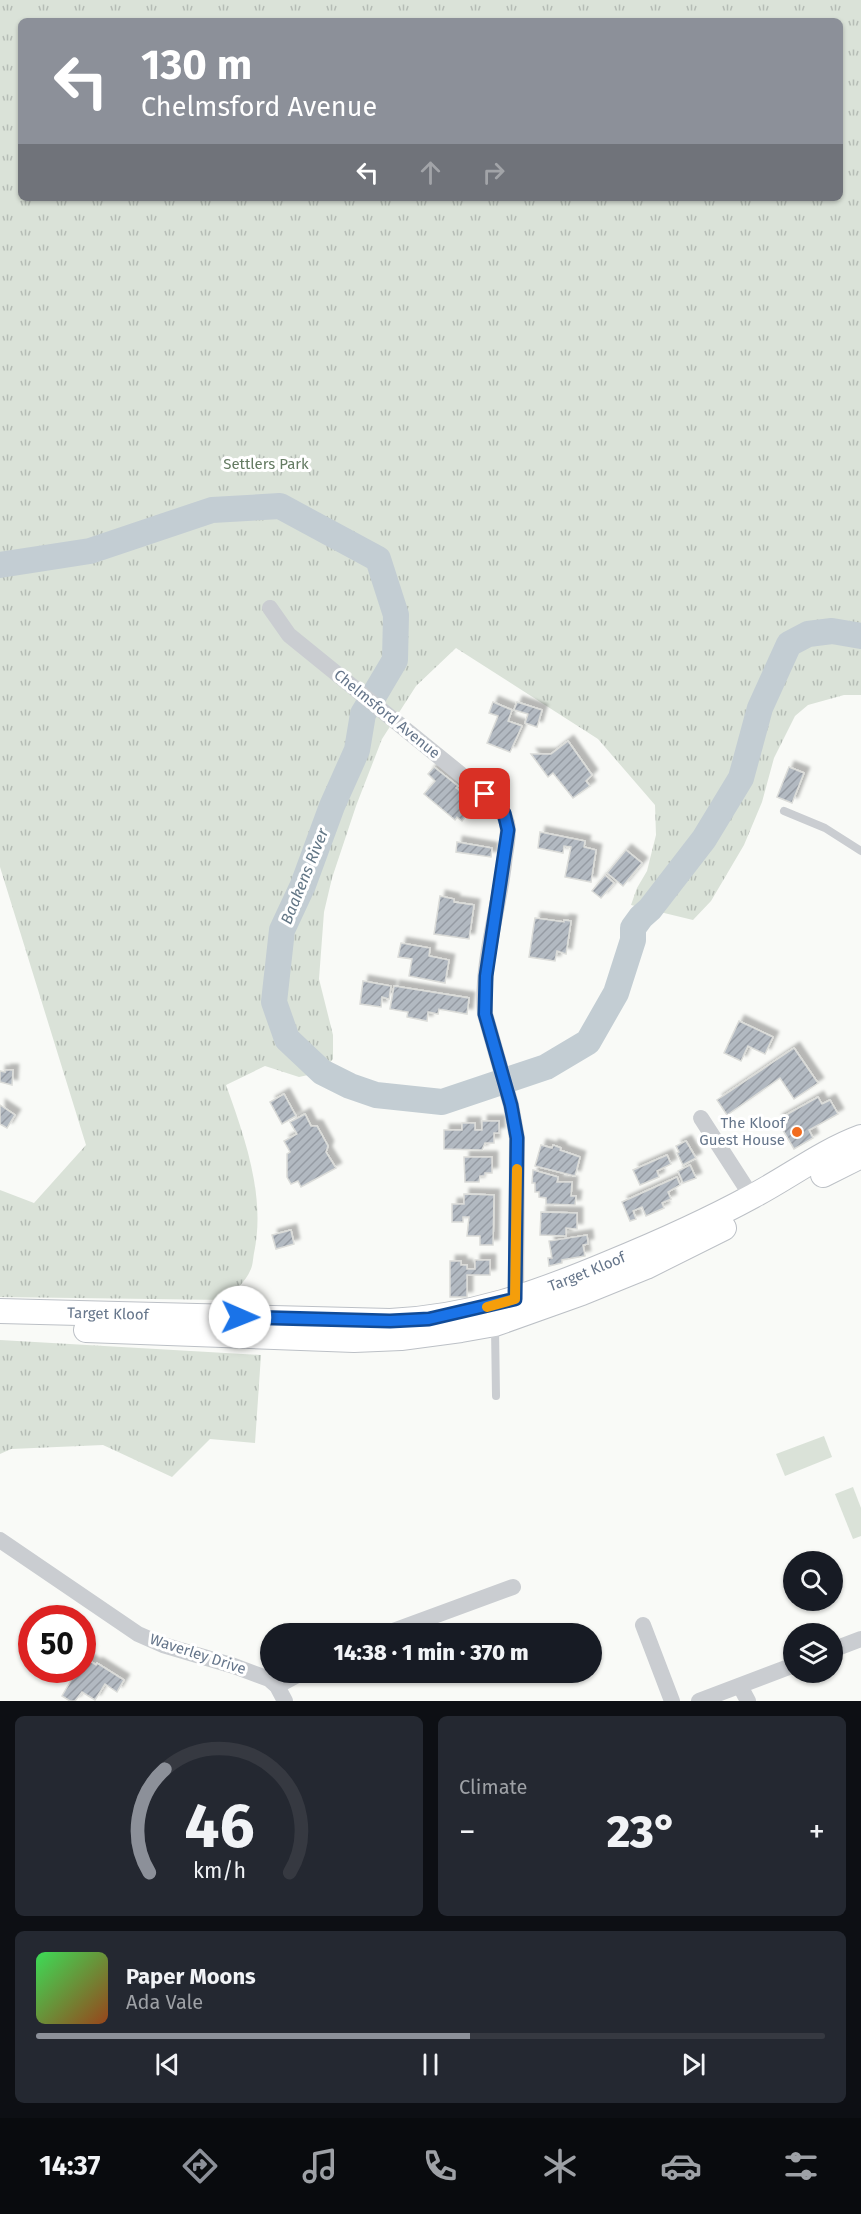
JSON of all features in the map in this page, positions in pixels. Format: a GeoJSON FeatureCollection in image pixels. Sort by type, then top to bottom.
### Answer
{"type":"FeatureCollection","features":[{"type":"Feature","properties":{"kind":"main road","name":"Target Kloof"},"geometry":{"type":"LineString","coordinates":[[509,1313],[752,1197],[861,1137]]}},
{"type":"Feature","properties":{"kind":"main road","name":"Target Kloof"},"geometry":{"type":"LineString","coordinates":[[0,1311],[283,1328],[354,1340],[401,1338],[509,1313],[646,1267],[861,1156]]}},
{"type":"Feature","properties":{"kind":"main road","name":"Target Kloof"},"geometry":{"type":"LineString","coordinates":[[0,1328],[283,1328]]}},
{"type":"Feature","properties":{"kind":"street","name":"Chelmsford Avenue"},"geometry":{"type":"LineString","coordinates":[[270,608],[289,635],[492,800],[504,813],[508,830],[484,1002],[497,1060],[511,1105],[517,1138],[518,1157],[509,1313]]}},
{"type":"Feature","properties":{"kind":"street"},"geometry":{"type":"LineString","coordinates":[[700,1118],[752,1197]]}},
{"type":"Feature","properties":{"kind":"street","name":"Waverley Drive"},"geometry":{"type":"LineString","coordinates":[[0,1540],[138,1634],[163,1645],[258,1675],[281,1694]]}},
{"type":"Feature","properties":{"kind":"street"},"geometry":{"type":"LineString","coordinates":[[415,1623],[513,1587]]}},
{"type":"Feature","properties":{"kind":"street"},"geometry":{"type":"LineString","coordinates":[[643,1625],[672,1701]]}},
{"type":"Feature","properties":{"kind":"street"},"geometry":{"type":"LineString","coordinates":[[843,1646],[861,1639]]}},
{"type":"Feature","properties":{"kind":"street"},"geometry":{"type":"LineString","coordinates":[[699,1701],[783,1669]]}},
{"type":"Feature","properties":{"kind":"street"},"geometry":{"type":"LineString","coordinates":[[281,1694],[292,1683]]}},
{"type":"Feature","properties":{"kind":"street"},"geometry":{"type":"LineString","coordinates":[[740,1686],[748,1701]]}},
{"type":"Feature","properties":{"kind":"lane"},"geometry":{"type":"LineString","coordinates":[[783,812],[825,828],[861,851]]}},
{"type":"Feature","properties":{"kind":"lane"},"geometry":{"type":"LineString","coordinates":[[496,1396],[509,1313]]}},
{"type":"Feature","properties":{"kind":"green space","name":"Settlers Park"},"geometry":{"type":"Polygon","coordinates":[[[0,0],[861,0],[861,695],[844,695],[808,705],[795,716],[774,758],[762,802],[744,845],[711,901],[693,920],[631,905],[637,888],[647,871],[656,835],[655,805],[598,739],[456,648],[416,686],[382,739],[332,878],[324,912],[319,979],[333,1035],[333,1059],[322,1072],[299,1077],[265,1066],[226,1085],[252,1168],[257,1211],[257,1232],[252,1267],[246,1278],[227,1300],[0,1297],[0,1190],[34,1203],[86,1145],[0,867],[0,0]]]}},
{"type":"Feature","properties":{"kind":"green space"},"geometry":{"type":"Polygon","coordinates":[[[0,1340],[261,1355],[255,1443],[210,1439],[172,1477],[103,1445],[11,1449],[0,1454],[0,1340]]]}},
{"type":"Feature","properties":{"kind":"green space"},"geometry":{"type":"Polygon","coordinates":[[[824,1436],[832,1457],[785,1476],[776,1454],[824,1436]]]}},
{"type":"Feature","properties":{"kind":"green space"},"geometry":{"type":"Polygon","coordinates":[[[853,1487],[861,1508],[861,1536],[853,1539],[835,1494],[853,1487]]]}},
{"type":"Feature","properties":{"kind":"building"},"geometry":{"type":"Polygon","coordinates":[[[493,702],[512,710],[508,721],[522,726],[510,752],[487,743],[498,716],[489,713],[493,702]]]}},
{"type":"Feature","properties":{"kind":"building"},"geometry":{"type":"Polygon","coordinates":[[[517,702],[542,710],[537,727],[525,723],[528,714],[514,710],[517,702]]]}},
{"type":"Feature","properties":{"kind":"building"},"geometry":{"type":"Polygon","coordinates":[[[568,741],[592,775],[586,781],[590,786],[573,798],[553,773],[548,777],[531,754],[551,754],[568,741]]]}},
{"type":"Feature","properties":{"kind":"building"},"geometry":{"type":"Polygon","coordinates":[[[434,767],[458,786],[456,788],[462,792],[460,794],[473,807],[462,821],[457,817],[455,820],[424,794],[435,781],[428,774],[434,767]]]}},
{"type":"Feature","properties":{"kind":"building"},"geometry":{"type":"Polygon","coordinates":[[[789,767],[804,773],[792,803],[777,797],[789,767]]]}},
{"type":"Feature","properties":{"kind":"building"},"geometry":{"type":"Polygon","coordinates":[[[540,832],[585,841],[584,847],[596,850],[591,882],[565,877],[571,847],[564,846],[563,853],[538,848],[540,832]]]}},
{"type":"Feature","properties":{"kind":"building"},"geometry":{"type":"Polygon","coordinates":[[[457,842],[492,848],[491,857],[456,852],[457,842]]]}},
{"type":"Feature","properties":{"kind":"building"},"geometry":{"type":"Polygon","coordinates":[[[626,850],[642,863],[623,886],[607,873],[626,850]]]}},
{"type":"Feature","properties":{"kind":"building"},"geometry":{"type":"Polygon","coordinates":[[[605,875],[614,883],[601,898],[592,891],[605,875]]]}},
{"type":"Feature","properties":{"kind":"building"},"geometry":{"type":"Polygon","coordinates":[[[440,896],[454,899],[454,902],[474,905],[469,939],[434,934],[440,896]]]}},
{"type":"Feature","properties":{"kind":"building"},"geometry":{"type":"Polygon","coordinates":[[[535,918],[571,921],[566,954],[557,951],[555,961],[529,957],[535,918]]]}},
{"type":"Feature","properties":{"kind":"building"},"geometry":{"type":"Polygon","coordinates":[[[401,943],[430,948],[429,956],[449,960],[445,983],[409,976],[412,959],[398,957],[401,943]]]}},
{"type":"Feature","properties":{"kind":"building"},"geometry":{"type":"Polygon","coordinates":[[[363,981],[391,986],[389,999],[382,997],[381,1007],[360,1004],[363,981]]]}},
{"type":"Feature","properties":{"kind":"building"},"geometry":{"type":"Polygon","coordinates":[[[394,986],[469,998],[467,1014],[439,1009],[438,1014],[428,1012],[427,1021],[407,1017],[408,1012],[390,1009],[394,986]]]}},
{"type":"Feature","properties":{"kind":"building"},"geometry":{"type":"Polygon","coordinates":[[[739,1021],[773,1037],[765,1054],[748,1046],[741,1061],[724,1053],[739,1021]]]}},
{"type":"Feature","properties":{"kind":"building"},"geometry":{"type":"Polygon","coordinates":[[[794,1048],[818,1083],[794,1099],[780,1078],[727,1115],[717,1100],[794,1048]]]}},
{"type":"Feature","properties":{"kind":"building"},"geometry":{"type":"Polygon","coordinates":[[[5,1070],[13,1070],[12,1085],[0,1082],[0,1071],[5,1072],[5,1070]]]}},
{"type":"Feature","properties":{"kind":"building"},"geometry":{"type":"Polygon","coordinates":[[[284,1094],[296,1116],[282,1124],[270,1102],[284,1094]]]}},
{"type":"Feature","properties":{"kind":"building"},"geometry":{"type":"Polygon","coordinates":[[[818,1097],[822,1104],[830,1100],[838,1114],[809,1130],[813,1138],[794,1149],[777,1120],[818,1097]]]}},
{"type":"Feature","properties":{"kind":"building"},"geometry":{"type":"Polygon","coordinates":[[[0,1105],[15,1115],[7,1128],[0,1124],[0,1105]]]}},
{"type":"Feature","properties":{"kind":"building"},"geometry":{"type":"Polygon","coordinates":[[[305,1114],[311,1126],[317,1126],[328,1146],[326,1152],[336,1168],[301,1187],[298,1181],[291,1184],[287,1177],[287,1154],[290,1152],[284,1141],[297,1134],[290,1122],[305,1114]]]}},
{"type":"Feature","properties":{"kind":"building"},"geometry":{"type":"Polygon","coordinates":[[[482,1121],[499,1121],[499,1133],[494,1133],[494,1143],[485,1143],[482,1150],[444,1149],[444,1130],[462,1130],[462,1123],[475,1123],[475,1130],[482,1130],[482,1121]]]}},
{"type":"Feature","properties":{"kind":"building"},"geometry":{"type":"Polygon","coordinates":[[[686,1141],[696,1158],[683,1165],[676,1146],[686,1141]]]}},
{"type":"Feature","properties":{"kind":"building"},"geometry":{"type":"Polygon","coordinates":[[[541,1145],[552,1148],[553,1145],[580,1157],[575,1176],[535,1166],[541,1145]]]}},
{"type":"Feature","properties":{"kind":"building"},"geometry":{"type":"Polygon","coordinates":[[[667,1155],[671,1164],[657,1171],[659,1177],[640,1185],[633,1170],[667,1155]]]}},
{"type":"Feature","properties":{"kind":"building"},"geometry":{"type":"Polygon","coordinates":[[[464,1157],[492,1157],[492,1173],[480,1176],[479,1182],[465,1182],[464,1157]]]}},
{"type":"Feature","properties":{"kind":"building"},"geometry":{"type":"Polygon","coordinates":[[[690,1165],[696,1178],[683,1183],[678,1171],[690,1165]]]}},
{"type":"Feature","properties":{"kind":"building"},"geometry":{"type":"Polygon","coordinates":[[[533,1170],[558,1177],[557,1182],[572,1182],[571,1196],[576,1196],[575,1205],[546,1204],[546,1198],[539,1197],[539,1192],[535,1192],[535,1183],[532,1183],[533,1170]]]}},
{"type":"Feature","properties":{"kind":"building"},"geometry":{"type":"Polygon","coordinates":[[[677,1177],[680,1185],[668,1192],[671,1199],[662,1203],[664,1208],[646,1216],[642,1207],[633,1211],[636,1219],[630,1221],[622,1202],[677,1177]]]}},
{"type":"Feature","properties":{"kind":"building"},"geometry":{"type":"Polygon","coordinates":[[[464,1194],[494,1195],[493,1245],[480,1245],[480,1236],[467,1236],[469,1217],[463,1217],[463,1222],[452,1222],[452,1204],[464,1204],[464,1194]]]}},
{"type":"Feature","properties":{"kind":"building"},"geometry":{"type":"Polygon","coordinates":[[[541,1212],[577,1213],[577,1229],[566,1228],[566,1236],[540,1235],[541,1212]]]}},
{"type":"Feature","properties":{"kind":"building"},"geometry":{"type":"Polygon","coordinates":[[[291,1230],[294,1244],[276,1249],[272,1235],[291,1230]]]}},
{"type":"Feature","properties":{"kind":"building"},"geometry":{"type":"Polygon","coordinates":[[[587,1235],[588,1244],[583,1245],[585,1256],[562,1260],[562,1263],[549,1266],[548,1258],[552,1258],[549,1241],[587,1235]]]}},
{"type":"Feature","properties":{"kind":"building"},"geometry":{"type":"Polygon","coordinates":[[[475,1260],[490,1260],[490,1275],[467,1275],[467,1297],[450,1297],[450,1261],[461,1261],[461,1265],[467,1265],[467,1269],[475,1269],[475,1260]]]}},
{"type":"Feature","properties":{"kind":"building"},"geometry":{"type":"Polygon","coordinates":[[[97,1663],[124,1680],[117,1692],[105,1684],[95,1700],[82,1692],[75,1701],[62,1696],[70,1683],[96,1683],[97,1663]]]}},
{"type":"Feature","properties":{"kind":"waterway","name":"Baakens River"},"geometry":{"type":"LineString","coordinates":[[0,565],[90,551],[212,510],[280,506],[378,559],[396,615],[395,660],[363,714],[357,750],[332,806],[303,885],[282,930],[274,1002],[287,1039],[322,1072],[350,1086],[376,1095],[442,1102],[546,1067],[588,1042],[616,993],[633,940],[633,928],[704,839],[741,778],[760,708],[789,644],[808,634],[832,631],[861,636]]}},
{"type":"Feature","properties":{"kind":"slow traffic"},"geometry":{"type":"LineString","coordinates":[[487,1307],[515,1299],[517,1169]]}},
{"type":"Feature","properties":{"kind":"place","name":"The Kloof Guest House"},"geometry":{"type":"Point","coordinates":[797,1132]}},
{"type":"Feature","properties":{"kind":"route"},"geometry":{"type":"LineString","coordinates":[[240,1317],[390,1321],[429,1319],[515,1299],[517,1138],[511,1105],[497,1060],[484,1002],[508,830],[504,813],[485,794]]}}]}
